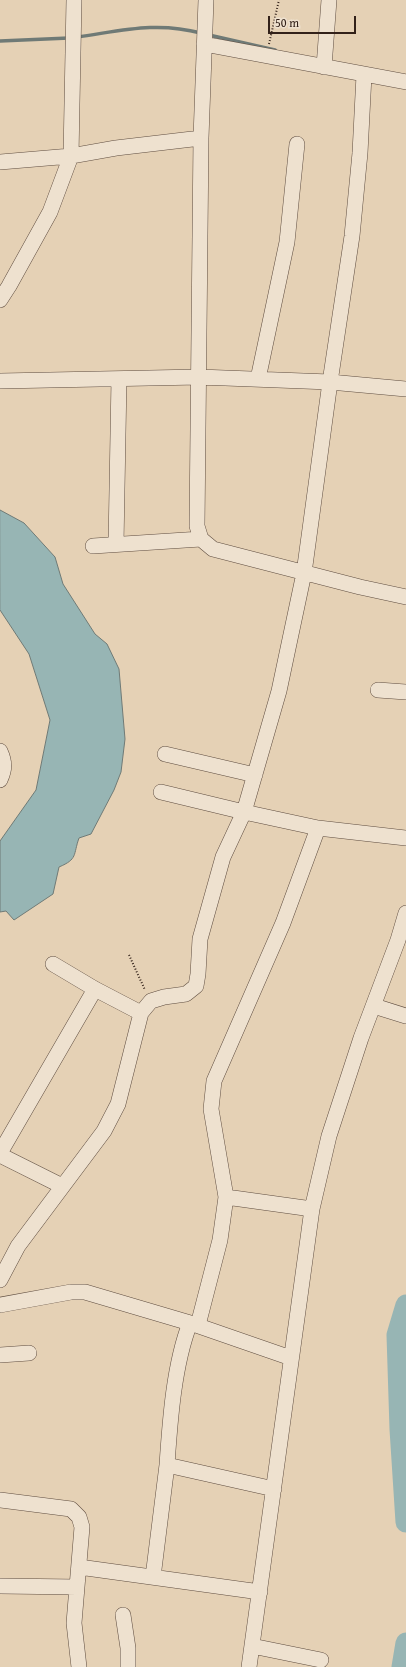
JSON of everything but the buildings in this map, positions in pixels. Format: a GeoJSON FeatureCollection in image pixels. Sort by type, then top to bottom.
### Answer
{"type":"FeatureCollection","features":[{"type":"Feature","properties":{"kind":"street"},"geometry":{"type":"LineString","coordinates":[[0,300],[50,212],[71,156],[74,0]]}},
{"type":"Feature","properties":{"kind":"street"},"geometry":{"type":"LineString","coordinates":[[206,0],[201,138],[197,526],[201,539],[213,549],[304,573],[406,597]]}},
{"type":"Feature","properties":{"kind":"street"},"geometry":{"type":"LineString","coordinates":[[324,62],[329,0]]}},
{"type":"Feature","properties":{"kind":"street"},"geometry":{"type":"LineString","coordinates":[[204,36],[267,55],[324,62],[364,75],[406,82]]}},
{"type":"Feature","properties":{"kind":"street"},"geometry":{"type":"LineString","coordinates":[[0,1280],[18,1246],[104,1131],[118,1104],[146,1007],[164,997],[186,994],[196,986],[200,939],[221,865],[244,812],[279,691],[304,573],[352,236],[360,153],[364,75]]}},
{"type":"Feature","properties":{"kind":"street"},"geometry":{"type":"LineString","coordinates":[[1,165],[71,156],[116,148],[201,138]]}},
{"type":"Feature","properties":{"kind":"street"},"geometry":{"type":"LineString","coordinates":[[258,379],[287,242],[297,144]]}},
{"type":"Feature","properties":{"kind":"street"},"geometry":{"type":"LineString","coordinates":[[0,381],[199,377],[330,382],[406,389]]}},
{"type":"Feature","properties":{"kind":"street"},"geometry":{"type":"LineString","coordinates":[[116,544],[119,379]]}},
{"type":"Feature","properties":{"kind":"street"},"geometry":{"type":"LineString","coordinates":[[93,546],[201,539]]}},
{"type":"Feature","properties":{"kind":"street"},"geometry":{"type":"LineString","coordinates":[[378,690],[406,692]]}},
{"type":"Feature","properties":{"kind":"street"},"geometry":{"type":"LineString","coordinates":[[0,751],[4,765],[4,772],[0,780]]}},
{"type":"Feature","properties":{"kind":"street"},"geometry":{"type":"LineString","coordinates":[[165,754],[255,775]]}},
{"type":"Feature","properties":{"kind":"street"},"geometry":{"type":"LineString","coordinates":[[161,792],[318,828],[406,838]]}},
{"type":"Feature","properties":{"kind":"street"},"geometry":{"type":"LineString","coordinates":[[154,1577],[176,1381],[184,1338],[194,1324],[220,1240],[226,1197],[211,1109],[214,1081],[282,923],[318,828]]}},
{"type":"Feature","properties":{"kind":"street"},"geometry":{"type":"LineString","coordinates":[[249,1667],[312,1209],[329,1136],[361,1038],[398,940],[406,913]]}},
{"type":"Feature","properties":{"kind":"street"},"geometry":{"type":"LineString","coordinates":[[53,964],[95,989],[146,1007]]}},
{"type":"Feature","properties":{"kind":"street"},"geometry":{"type":"LineString","coordinates":[[62,1186],[0,1154],[95,989]]}},
{"type":"Feature","properties":{"kind":"street"},"geometry":{"type":"LineString","coordinates":[[374,1006],[406,1016]]}},
{"type":"Feature","properties":{"kind":"street"},"geometry":{"type":"LineString","coordinates":[[226,1197],[312,1209]]}},
{"type":"Feature","properties":{"kind":"street"},"geometry":{"type":"LineString","coordinates":[[0,1305],[71,1292],[85,1292],[194,1324],[291,1358]]}},
{"type":"Feature","properties":{"kind":"street"},"geometry":{"type":"LineString","coordinates":[[0,1355],[29,1353]]}},
{"type":"Feature","properties":{"kind":"street"},"geometry":{"type":"LineString","coordinates":[[167,1465],[274,1489]]}},
{"type":"Feature","properties":{"kind":"street"},"geometry":{"type":"LineString","coordinates":[[0,1500],[71,1509],[79,1517],[82,1527],[74,1623],[79,1667]]}},
{"type":"Feature","properties":{"kind":"street"},"geometry":{"type":"LineString","coordinates":[[79,1567],[260,1592]]}},
{"type":"Feature","properties":{"kind":"street"},"geometry":{"type":"LineString","coordinates":[[0,1586],[77,1587]]}},
{"type":"Feature","properties":{"kind":"street"},"geometry":{"type":"LineString","coordinates":[[124,1615],[128,1648],[128,1667]]}},
{"type":"Feature","properties":{"kind":"street"},"geometry":{"type":"LineString","coordinates":[[252,1646],[321,1660]]}},
{"type":"Feature","properties":{"kind":"path"},"geometry":{"type":"LineString","coordinates":[[269,45],[279,0]]}},
{"type":"Feature","properties":{"kind":"path"},"geometry":{"type":"LineString","coordinates":[[129,955],[146,1007]]}},
{"type":"Feature","properties":{"kind":"water"},"geometry":{"type":"Polygon","coordinates":[[[0,510],[24,523],[55,557],[63,584],[95,634],[107,644],[119,669],[125,739],[121,772],[114,790],[91,834],[79,838],[72,859],[59,867],[53,894],[14,920],[6,911],[0,912],[0,841],[36,790],[50,720],[29,654],[0,610],[0,510]]]}},
{"type":"Feature","properties":{"kind":"waterway"},"geometry":{"type":"LineString","coordinates":[[77,37],[154,27],[185,29],[201,33]]}},
{"type":"Feature","properties":{"kind":"waterway"},"geometry":{"type":"LineString","coordinates":[[209,35],[275,50]]}},
{"type":"Feature","properties":{"kind":"waterway"},"geometry":{"type":"LineString","coordinates":[[0,41],[69,38]]}},
{"type":"Feature","properties":{"kind":"waterway"},"geometry":{"type":"LineString","coordinates":[[406,1305],[397,1335],[400,1429],[406,1522]]}},
{"type":"Feature","properties":{"kind":"waterway"},"geometry":{"type":"LineString","coordinates":[[402,1667],[406,1643]]}}]}
